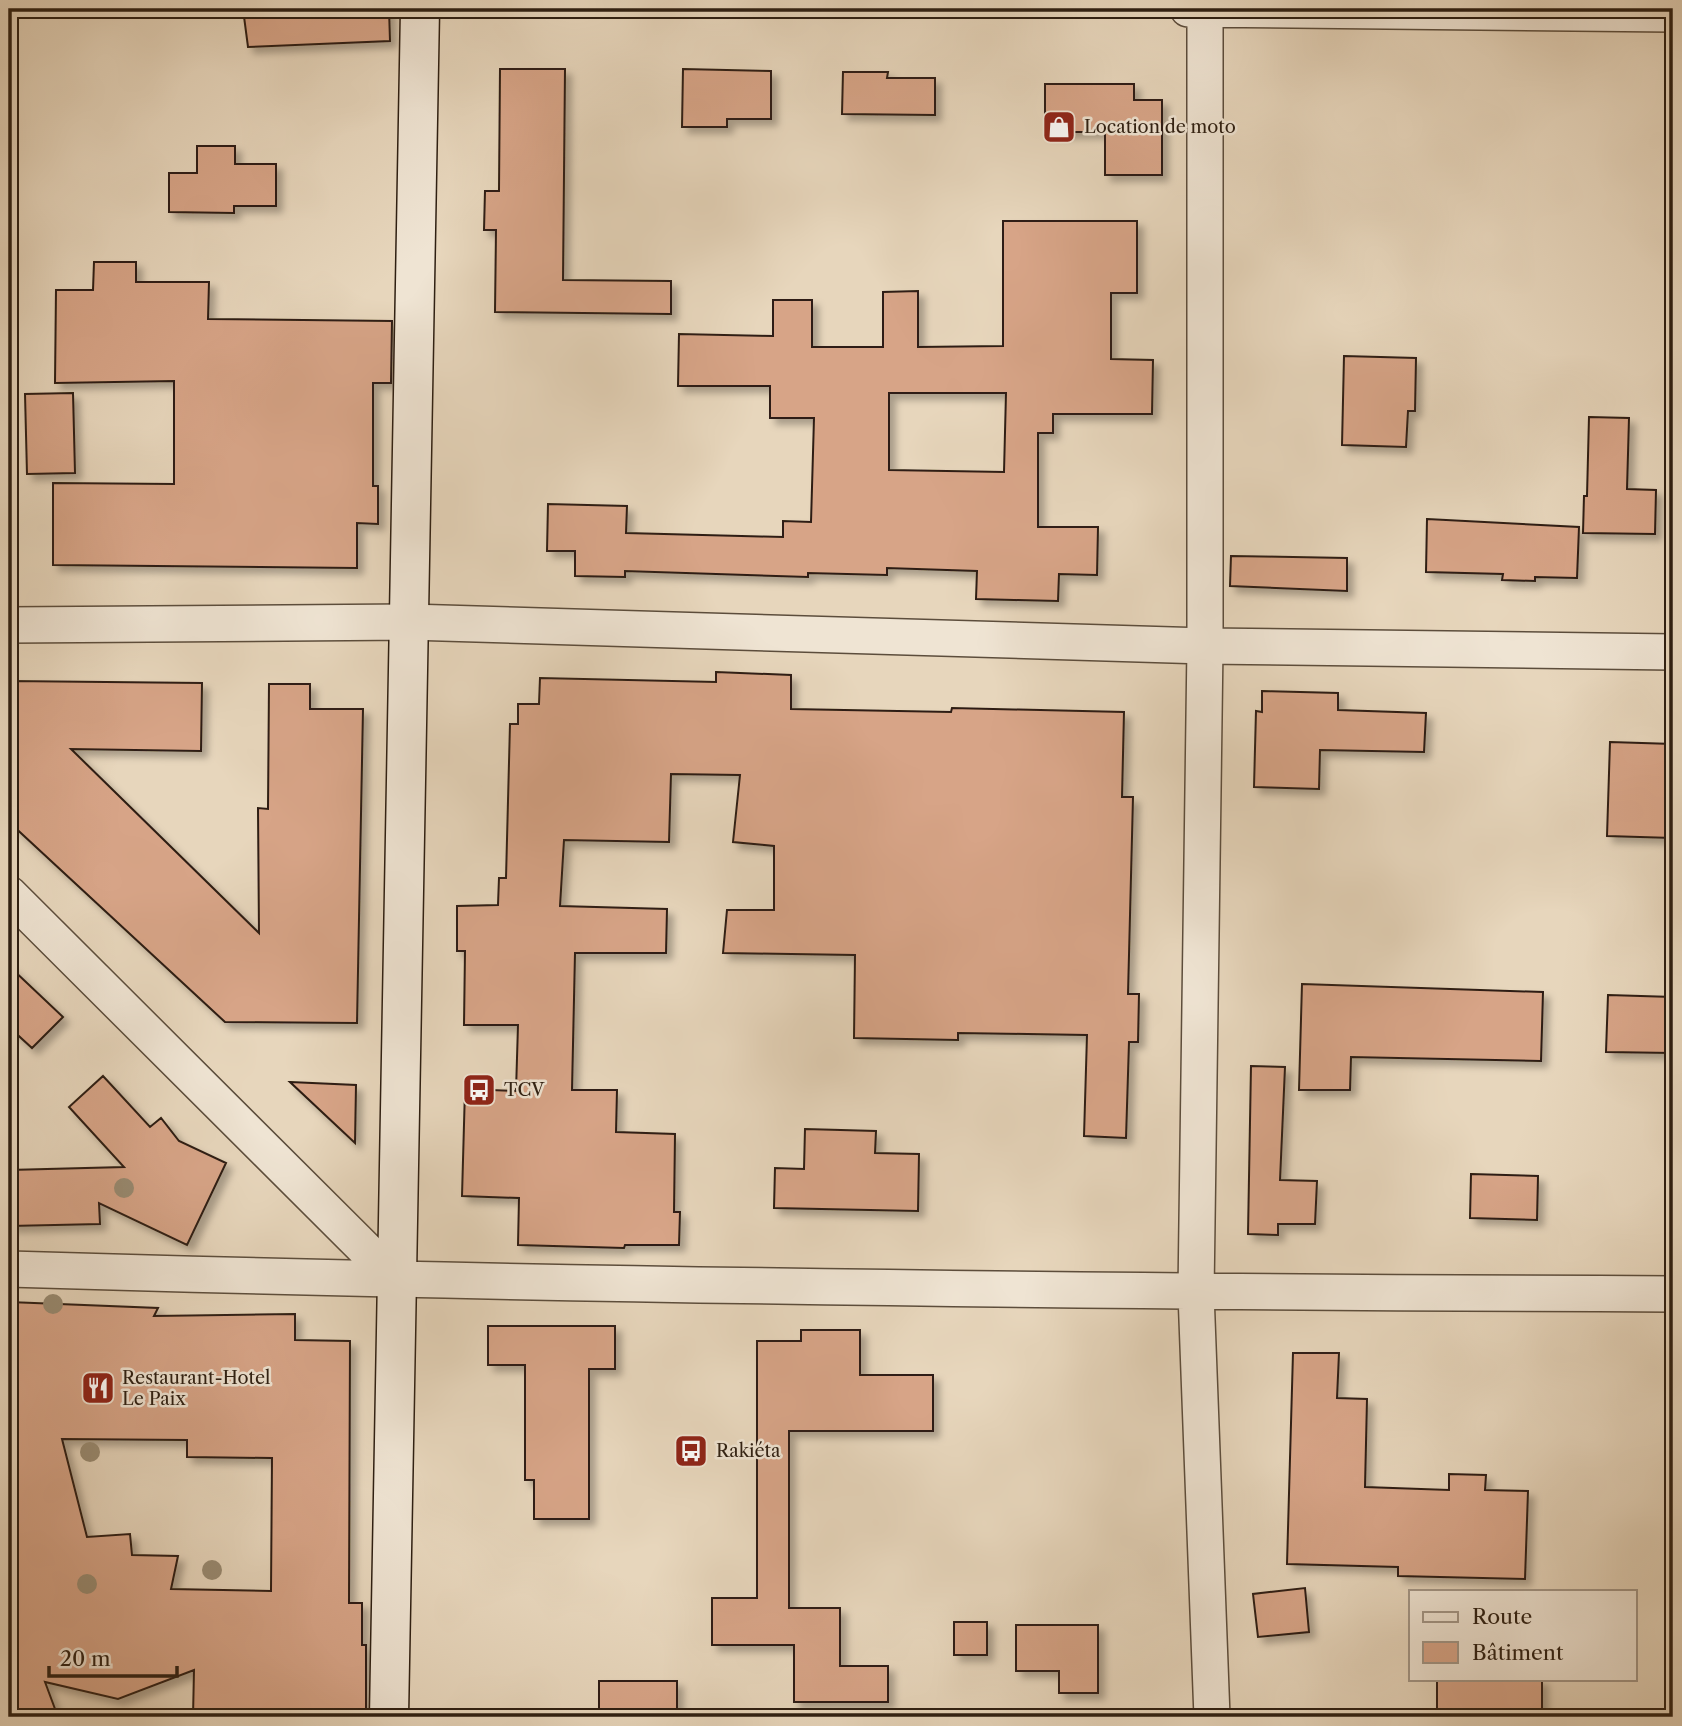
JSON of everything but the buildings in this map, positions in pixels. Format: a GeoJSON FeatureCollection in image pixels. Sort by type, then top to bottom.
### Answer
{"type":"FeatureCollection","features":[{"type":"Feature","properties":{"kind":"main road"},"geometry":{"type":"LineString","coordinates":[[389,1717],[420,9]]}},
{"type":"Feature","properties":{"kind":"street"},"geometry":{"type":"LineString","coordinates":[[1188,9],[1673,14]]}},
{"type":"Feature","properties":{"kind":"street"},"geometry":{"type":"LineString","coordinates":[[1205,9],[1205,646],[1196,1293],[1212,1717]]}},
{"type":"Feature","properties":{"kind":"street"},"geometry":{"type":"LineString","coordinates":[[9,625],[409,622],[1205,646],[1673,652]]}},
{"type":"Feature","properties":{"kind":"street"},"geometry":{"type":"LineString","coordinates":[[9,894],[397,1281]]}},
{"type":"Feature","properties":{"kind":"street"},"geometry":{"type":"LineString","coordinates":[[9,1269],[397,1281],[1196,1293],[1673,1294]]}},
{"type":"Feature","properties":{"kind":"place","name":"Location de moto"},"geometry":{"type":"Point","coordinates":[1059,127]}},
{"type":"Feature","properties":{"kind":"place","name":"TCV"},"geometry":{"type":"Point","coordinates":[479,1090]}},
{"type":"Feature","properties":{"kind":"place","name":"Restaurant-Hotel Le Paix"},"geometry":{"type":"Point","coordinates":[98,1388]}},
{"type":"Feature","properties":{"kind":"place","name":"Rakiéta"},"geometry":{"type":"Point","coordinates":[691,1451]}}]}
